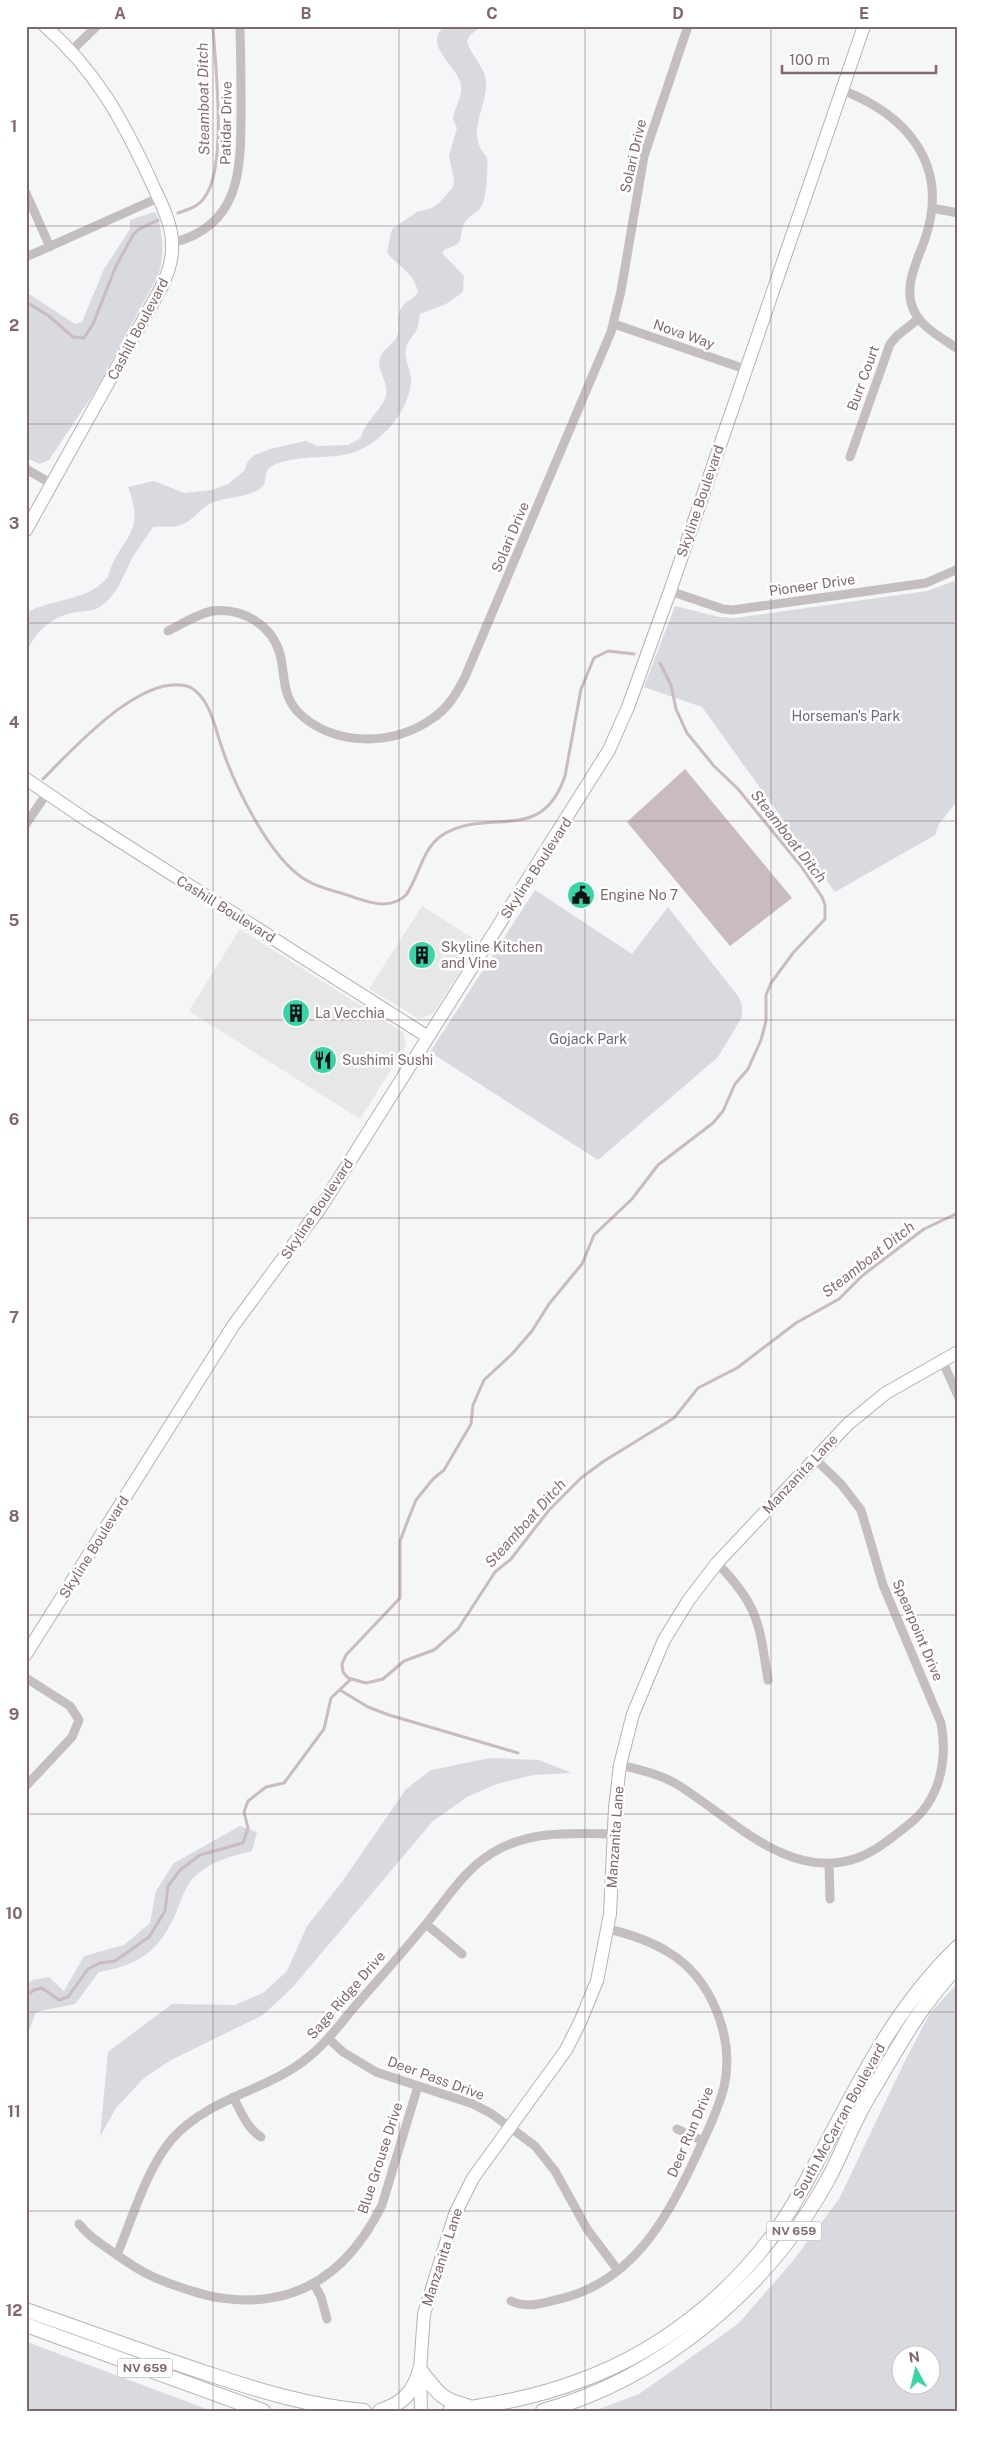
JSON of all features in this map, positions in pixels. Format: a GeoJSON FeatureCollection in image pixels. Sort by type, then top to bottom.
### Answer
{"type":"FeatureCollection","features":[{"type":"Feature","properties":{"kind":"main road","name":"South McCarran Boulevard"},"geometry":{"type":"LineString","coordinates":[[450,2411],[544,2393],[580,2381],[613,2366],[662,2339],[721,2293],[771,2238],[791,2209],[872,2059],[901,2012],[923,1983],[958,1948]]}},
{"type":"Feature","properties":{"kind":"main road","name":"South McCarran Boulevard"},"geometry":{"type":"LineString","coordinates":[[543,2411],[592,2393],[658,2359],[720,2314],[760,2274],[790,2236],[827,2181],[858,2114],[901,2038],[943,1982],[958,1966]]}},
{"type":"Feature","properties":{"kind":"main road","name":"NV 659"},"geometry":{"type":"LineString","coordinates":[[26,2310],[155,2356],[274,2394],[316,2404],[364,2411]]}},
{"type":"Feature","properties":{"kind":"main road","name":"NV 659"},"geometry":{"type":"LineString","coordinates":[[26,2324],[264,2411]]}},
{"type":"Feature","properties":{"kind":"main road"},"geometry":{"type":"LineString","coordinates":[[420,2370],[445,2400],[472,2408]]}},
{"type":"Feature","properties":{"kind":"main road"},"geometry":{"type":"LineString","coordinates":[[380,2411],[398,2404],[405,2398],[416,2386],[420,2370]]}},
{"type":"Feature","properties":{"kind":"street","name":"Cashill Boulevard"},"geometry":{"type":"LineString","coordinates":[[26,530],[162,288],[170,269],[172,243],[168,222],[158,198],[112,102],[71,51],[45,26]]}},
{"type":"Feature","properties":{"kind":"street"},"geometry":{"type":"LineString","coordinates":[[71,51],[97,26]]}},
{"type":"Feature","properties":{"kind":"street","name":"Solari Drive"},"geometry":{"type":"LineString","coordinates":[[168,631],[199,615],[212,611],[237,612],[262,624],[276,643],[286,693],[290,702],[307,719],[334,733],[367,740],[382,739],[416,729],[434,718],[448,706],[465,677],[614,324],[644,156],[688,26]]}},
{"type":"Feature","properties":{"kind":"street","name":"Skyline Boulevard"},"geometry":{"type":"LineString","coordinates":[[26,1654],[234,1326],[307,1229],[609,750],[628,707],[670,591],[864,26]]}},
{"type":"Feature","properties":{"kind":"street","name":"Patidar Drive"},"geometry":{"type":"LineString","coordinates":[[172,243],[190,237],[212,222],[234,191],[241,163],[240,31]]}},
{"type":"Feature","properties":{"kind":"street"},"geometry":{"type":"LineString","coordinates":[[842,90],[878,106],[906,130],[924,158],[929,175],[932,208],[928,230],[910,281],[911,304],[918,319],[926,327],[958,349]]}},
{"type":"Feature","properties":{"kind":"street"},"geometry":{"type":"LineString","coordinates":[[26,193],[50,247]]}},
{"type":"Feature","properties":{"kind":"street"},"geometry":{"type":"LineString","coordinates":[[26,257],[158,198]]}},
{"type":"Feature","properties":{"kind":"street"},"geometry":{"type":"LineString","coordinates":[[932,208],[958,213]]}},
{"type":"Feature","properties":{"kind":"street","name":"Burr Court"},"geometry":{"type":"LineString","coordinates":[[850,457],[890,344],[918,319]]}},
{"type":"Feature","properties":{"kind":"street","name":"Nova Way"},"geometry":{"type":"LineString","coordinates":[[614,324],[745,370]]}},
{"type":"Feature","properties":{"kind":"street"},"geometry":{"type":"LineString","coordinates":[[26,469],[52,484]]}},
{"type":"Feature","properties":{"kind":"street","name":"Pioneer Drive"},"geometry":{"type":"LineString","coordinates":[[670,591],[723,609],[733,610],[926,583],[958,569]]}},
{"type":"Feature","properties":{"kind":"street","name":"Cashill Boulevard"},"geometry":{"type":"LineString","coordinates":[[26,779],[428,1037]]}},
{"type":"Feature","properties":{"kind":"street"},"geometry":{"type":"LineString","coordinates":[[26,824],[47,793]]}},
{"type":"Feature","properties":{"kind":"street","name":"Manzanita Lane"},"geometry":{"type":"LineString","coordinates":[[421,2411],[420,2370],[427,2301],[455,2214],[473,2178],[552,2071],[573,2037],[597,1981],[608,1929],[620,1765],[633,1714],[652,1663],[675,1620],[717,1563],[814,1459],[868,1406],[904,1381],[958,1352]]}},
{"type":"Feature","properties":{"kind":"street"},"geometry":{"type":"LineString","coordinates":[[942,1360],[958,1396]]}},
{"type":"Feature","properties":{"kind":"street","name":"Spearpoint Drive"},"geometry":{"type":"LineString","coordinates":[[620,1765],[658,1775],[677,1785],[776,1851],[809,1862],[829,1863],[846,1861],[875,1849],[910,1824],[921,1812],[937,1787],[942,1771],[944,1739],[937,1711],[883,1585],[861,1510],[842,1484],[814,1459]]}},
{"type":"Feature","properties":{"kind":"street"},"geometry":{"type":"LineString","coordinates":[[717,1563],[739,1587],[753,1609],[760,1632],[768,1680]]}},
{"type":"Feature","properties":{"kind":"street"},"geometry":{"type":"LineString","coordinates":[[26,1678],[70,1706],[78,1720],[72,1737],[26,1786]]}},
{"type":"Feature","properties":{"kind":"street","name":"Sage Ridge Drive"},"geometry":{"type":"LineString","coordinates":[[117,2255],[154,2166],[165,2149],[190,2121],[303,2061],[328,2038],[426,1924],[463,1876],[482,1860],[510,1843],[547,1834],[614,1834]]}},
{"type":"Feature","properties":{"kind":"street"},"geometry":{"type":"LineString","coordinates":[[829,1863],[830,1899]]}},
{"type":"Feature","properties":{"kind":"street"},"geometry":{"type":"LineString","coordinates":[[426,1924],[462,1954]]}},
{"type":"Feature","properties":{"kind":"street","name":"Deer Run Drive"},"geometry":{"type":"LineString","coordinates":[[510,2301],[529,2305],[574,2295],[599,2283],[646,2243],[665,2218],[717,2110],[726,2071],[726,2040],[716,2011],[700,1982],[677,1958],[652,1943],[608,1929]]}},
{"type":"Feature","properties":{"kind":"street","name":"Deer Pass Drive"},"geometry":{"type":"LineString","coordinates":[[328,2038],[359,2063],[418,2086],[473,2104],[511,2127],[547,2158],[587,2229],[617,2269]]}},
{"type":"Feature","properties":{"kind":"street","name":"Blue Grouse Drive"},"geometry":{"type":"LineString","coordinates":[[79,2224],[90,2236],[141,2273],[200,2294],[220,2298],[267,2299],[298,2292],[314,2284],[342,2264],[358,2247],[373,2223],[382,2205],[418,2086]]}},
{"type":"Feature","properties":{"kind":"street"},"geometry":{"type":"LineString","coordinates":[[233,2097],[252,2132],[261,2137]]}},
{"type":"Feature","properties":{"kind":"street"},"geometry":{"type":"LineString","coordinates":[[677,2129],[702,2141]]}},
{"type":"Feature","properties":{"kind":"street"},"geometry":{"type":"LineString","coordinates":[[314,2284],[321,2297],[327,2319]]}},
{"type":"Feature","properties":{"kind":"shaded area"},"geometry":{"type":"Polygon","coordinates":[[[685,769],[792,898],[730,946],[627,822],[685,769]]]}},
{"type":"Feature","properties":{"kind":"shaded area"},"geometry":{"type":"Polygon","coordinates":[[[422,906],[479,942],[433,1014],[419,1019],[369,989],[422,906]]]}},
{"type":"Feature","properties":{"kind":"shaded area"},"geometry":{"type":"Polygon","coordinates":[[[240,929],[404,1033],[406,1046],[360,1119],[189,1011],[240,929]]]}},
{"type":"Feature","properties":{"kind":"green space"},"geometry":{"type":"Polygon","coordinates":[[[445,26],[482,26],[469,36],[467,42],[483,70],[486,80],[486,90],[477,129],[477,139],[480,148],[487,157],[486,190],[481,207],[464,224],[459,242],[445,249],[442,253],[464,276],[463,292],[446,304],[420,314],[417,329],[408,343],[405,352],[411,378],[409,395],[397,419],[378,439],[355,452],[343,455],[289,460],[272,466],[267,471],[265,483],[256,491],[210,504],[187,522],[180,525],[153,527],[134,555],[120,584],[111,597],[98,608],[64,615],[50,623],[38,633],[26,655],[28,612],[90,591],[108,577],[118,553],[133,527],[133,504],[128,487],[154,481],[184,493],[212,490],[228,484],[244,471],[248,461],[253,456],[270,449],[306,441],[317,446],[348,445],[361,438],[366,426],[381,406],[386,395],[386,385],[379,363],[380,358],[397,336],[399,314],[402,307],[418,292],[413,279],[387,252],[392,229],[417,212],[432,208],[453,187],[454,180],[449,156],[457,128],[453,119],[460,98],[461,85],[454,70],[443,56],[437,41],[439,33],[445,26]]]}},
{"type":"Feature","properties":{"kind":"green space"},"geometry":{"type":"Polygon","coordinates":[[[154,212],[157,214],[162,237],[162,260],[158,276],[94,393],[49,460],[40,464],[26,458],[26,292],[75,324],[82,322],[104,269],[130,229],[130,220],[154,212]]]}},
{"type":"Feature","properties":{"kind":"green space","name":"Horseman's Park"},"geometry":{"type":"Polygon","coordinates":[[[957,580],[958,800],[939,824],[935,835],[835,892],[702,707],[644,687],[675,606],[719,617],[735,618],[927,591],[957,580]]]}},
{"type":"Feature","properties":{"kind":"green space","name":"Gojack Park"},"geometry":{"type":"Polygon","coordinates":[[[535,890],[632,954],[668,907],[738,996],[742,1005],[742,1017],[718,1057],[598,1160],[430,1052],[535,890]]]}},
{"type":"Feature","properties":{"kind":"green space"},"geometry":{"type":"Polygon","coordinates":[[[490,1758],[539,1760],[572,1773],[533,1775],[497,1784],[467,1797],[433,1821],[292,1988],[263,2015],[171,2060],[144,2078],[116,2108],[100,2137],[108,2052],[172,2004],[235,2005],[263,1993],[287,1971],[307,1926],[342,1882],[406,1789],[431,1770],[490,1758]]]}},
{"type":"Feature","properties":{"kind":"green space"},"geometry":{"type":"Polygon","coordinates":[[[240,1826],[257,1832],[252,1851],[209,1866],[196,1875],[187,1886],[165,1934],[149,1952],[128,1964],[99,1972],[75,2004],[36,2012],[26,2038],[26,1985],[33,1980],[49,1977],[64,1991],[84,1956],[124,1945],[150,1923],[156,1891],[174,1863],[240,1826]]]}},
{"type":"Feature","properties":{"kind":"green space"},"geometry":{"type":"Polygon","coordinates":[[[958,1983],[958,2411],[594,2411],[639,2394],[738,2324],[792,2262],[839,2199],[930,2013],[958,1983]]]}},
{"type":"Feature","properties":{"kind":"green space"},"geometry":{"type":"Polygon","coordinates":[[[26,2341],[35,2345],[212,2411],[26,2411],[26,2341]]]}},
{"type":"Feature","properties":{"kind":"waterway","name":"Steamboat Ditch"},"geometry":{"type":"LineString","coordinates":[[178,213],[196,206],[202,201],[211,184],[216,164],[218,115],[213,26]]}},
{"type":"Feature","properties":{"kind":"waterway","name":"Steamboat Ditch"},"geometry":{"type":"LineString","coordinates":[[26,302],[49,316],[73,337],[84,338],[93,324],[116,266],[133,235],[139,229],[158,220]]}},
{"type":"Feature","properties":{"kind":"waterway","name":"Steamboat Ditch"},"geometry":{"type":"LineString","coordinates":[[43,779],[90,733],[130,701],[151,690],[171,685],[190,687],[202,698],[210,711],[226,759],[243,798],[279,855],[292,869],[311,883],[373,903],[387,904],[400,900],[406,895],[429,848],[441,836],[459,827],[528,818],[542,811],[555,798],[565,776],[581,689],[594,658],[608,651],[634,654]]}},
{"type":"Feature","properties":{"kind":"waterway","name":"Steamboat Ditch"},"geometry":{"type":"LineString","coordinates":[[660,663],[671,685],[676,709],[687,733],[714,766],[738,789],[801,866],[822,897],[825,905],[825,919],[793,953],[771,983],[766,995],[766,1021],[761,1040],[748,1069],[735,1084],[723,1111],[713,1123],[658,1165],[632,1199],[594,1235],[582,1264],[549,1304],[532,1331],[512,1354],[484,1380],[473,1405],[471,1424],[444,1470],[433,1479],[416,1500],[408,1520],[400,1541],[400,1598],[346,1655],[342,1664],[343,1672],[348,1678],[366,1683],[383,1679],[404,1661],[434,1650],[458,1629],[495,1572],[511,1559],[549,1510],[581,1478],[604,1461],[674,1418],[698,1388],[737,1368],[796,1323],[839,1299],[863,1275],[924,1229],[958,1213]]}},
{"type":"Feature","properties":{"kind":"waterway"},"geometry":{"type":"LineString","coordinates":[[26,1996],[34,1990],[42,1988],[59,2000],[68,1997],[88,1969],[100,1963],[115,1961],[149,1937],[165,1911],[168,1886],[180,1870],[200,1855],[243,1843],[248,1828],[244,1812],[248,1801],[266,1787],[284,1783],[324,1729],[331,1698],[351,1679]]}},
{"type":"Feature","properties":{"kind":"waterway"},"geometry":{"type":"LineString","coordinates":[[340,1690],[368,1707],[389,1715],[518,1753]]}},
{"type":"Feature","properties":{"kind":"place","name":"Engine No 7"},"geometry":{"type":"Point","coordinates":[581,895]}},
{"type":"Feature","properties":{"kind":"place","name":"Skyline Kitchen and Vine"},"geometry":{"type":"Point","coordinates":[422,955]}},
{"type":"Feature","properties":{"kind":"place","name":"La Vecchia"},"geometry":{"type":"Point","coordinates":[296,1013]}},
{"type":"Feature","properties":{"kind":"place","name":"Sushimi Sushi"},"geometry":{"type":"Point","coordinates":[323,1060]}}]}
